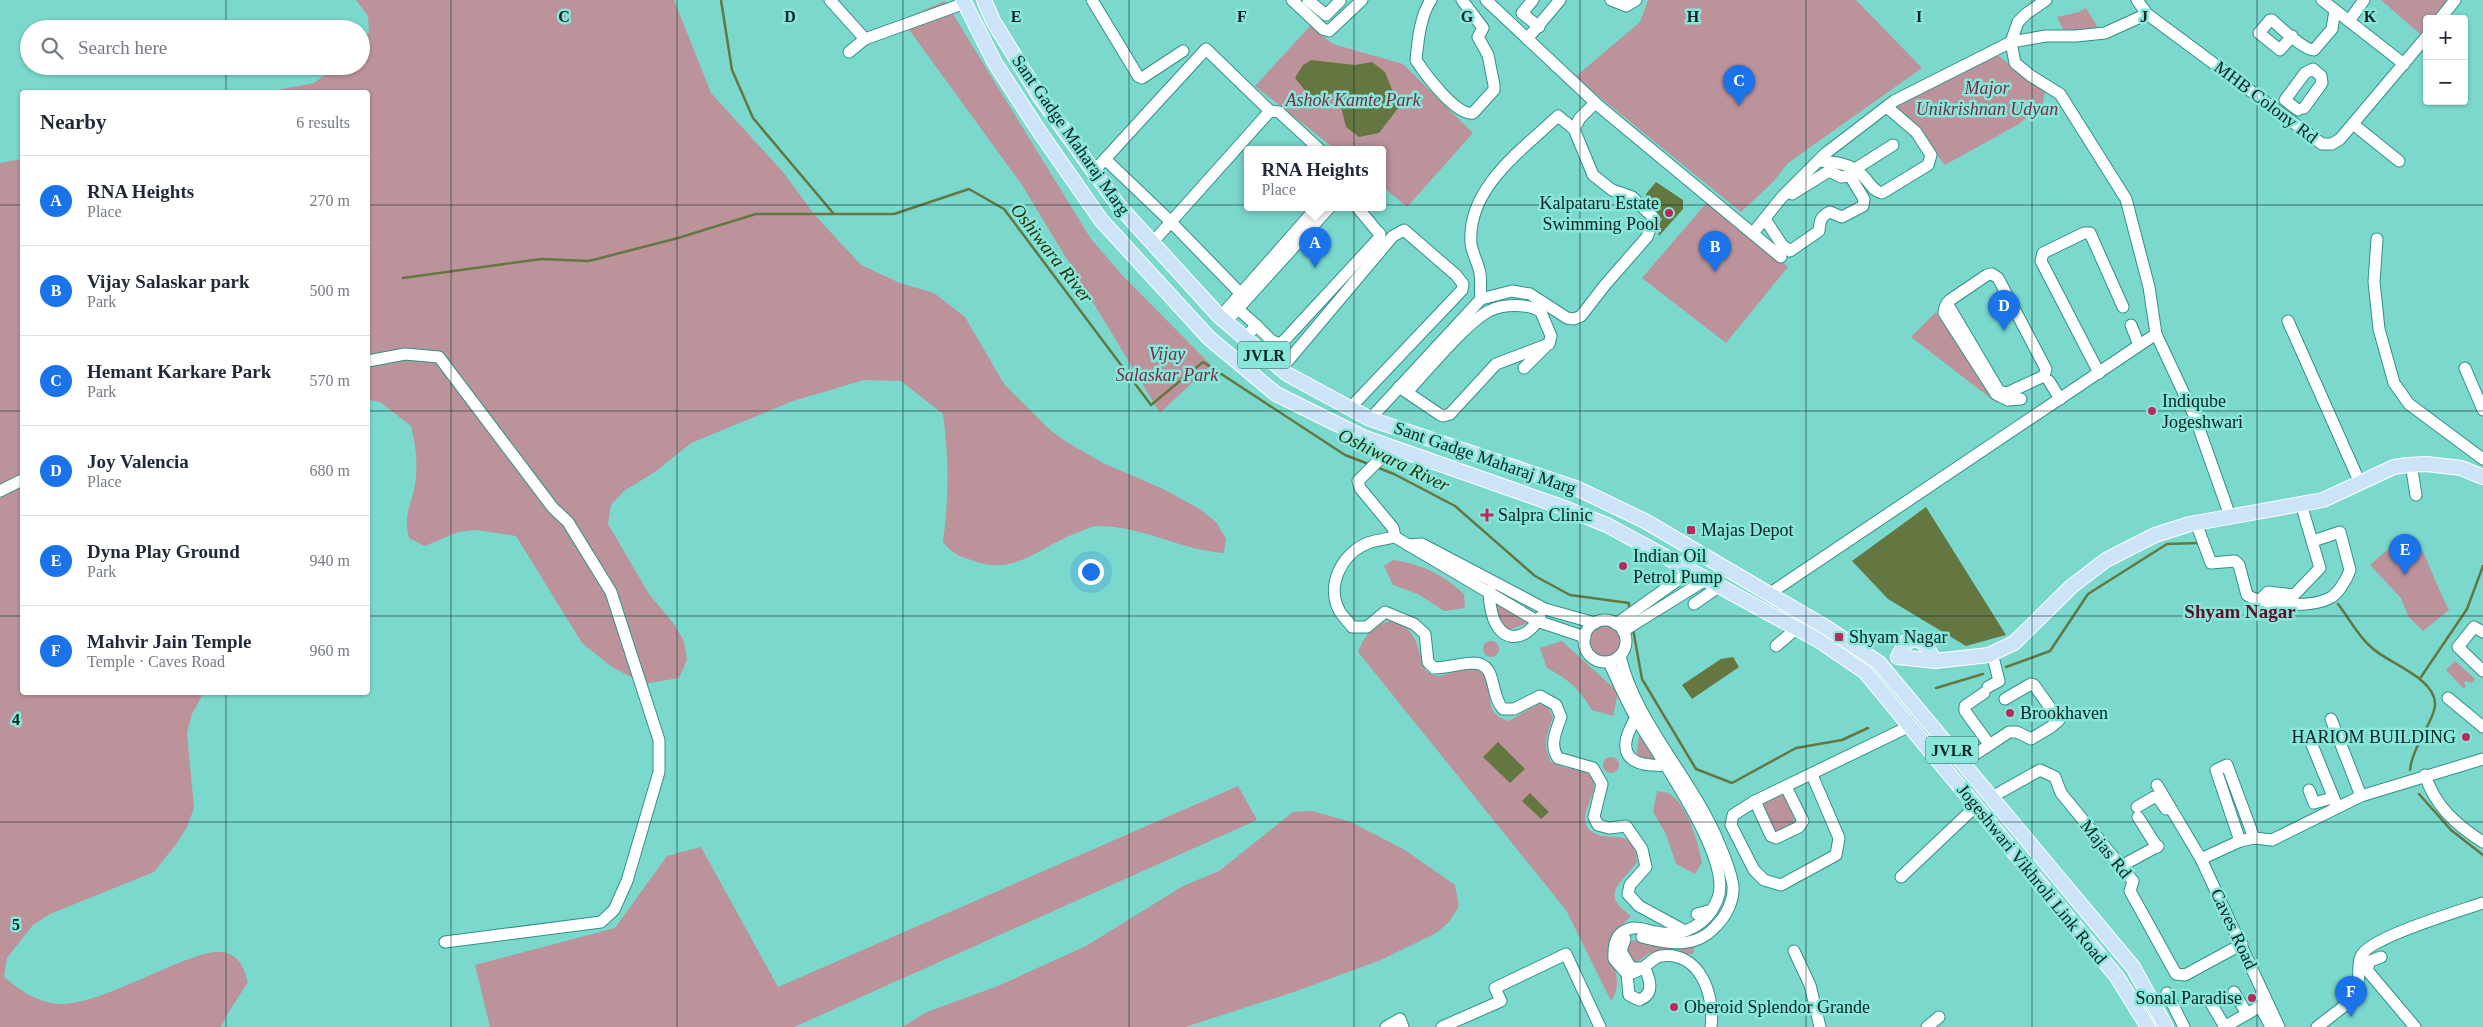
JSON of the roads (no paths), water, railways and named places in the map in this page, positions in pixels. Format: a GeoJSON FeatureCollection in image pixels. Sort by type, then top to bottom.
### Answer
{"type":"FeatureCollection","features":[{"type":"Feature","properties":{"kind":"main road","name":"Sant Gadge Maharaj Marg"},"geometry":{"type":"LineString","coordinates":[[984,0],[993,20],[1040,97],[1118,205],[1223,320],[1281,369],[1370,419],[1576,488],[1644,521],[1827,628],[1879,662],[1990,798],[2133,966],[2166,1027]]}},
{"type":"Feature","properties":{"kind":"main road","name":"Jogeshwari Vikhroli Link Road"},"geometry":{"type":"LineString","coordinates":[[964,1],[995,63],[1039,131],[1101,220],[1209,338],[1276,394],[1363,437],[1562,507],[1607,525],[1798,628],[1865,672],[2117,977],[2148,1027]]}},
{"type":"Feature","properties":{"kind":"main road"},"geometry":{"type":"LineString","coordinates":[[1865,672],[1879,662],[1898,657],[1935,661],[1968,659],[1992,653],[2014,643],[2072,586],[2106,560],[2155,535],[2196,523],[2323,500],[2394,467],[2427,464],[2461,468],[2483,477]]}},
{"type":"Feature","properties":{"kind":"main road"},"geometry":{"type":"LineString","coordinates":[[1898,657],[1906,642],[1916,639],[1924,643],[1935,661]]}},
{"type":"Feature","properties":{"kind":"street"},"geometry":{"type":"LineString","coordinates":[[830,0],[865,39]]}},
{"type":"Feature","properties":{"kind":"street"},"geometry":{"type":"LineString","coordinates":[[1092,0],[1142,78],[1183,51]]}},
{"type":"Feature","properties":{"kind":"street"},"geometry":{"type":"LineString","coordinates":[[1292,0],[1324,29],[1329,31],[1362,0]]}},
{"type":"Feature","properties":{"kind":"street"},"geometry":{"type":"LineString","coordinates":[[1308,0],[1326,15],[1340,1]]}},
{"type":"Feature","properties":{"kind":"street"},"geometry":{"type":"LineString","coordinates":[[1431,0],[1427,5],[1416,60],[1425,74],[1464,113],[1473,113],[1494,90],[1488,55],[1478,37],[1483,28],[1499,12]]}},
{"type":"Feature","properties":{"kind":"street"},"geometry":{"type":"LineString","coordinates":[[1462,0],[1483,28]]}},
{"type":"Feature","properties":{"kind":"street"},"geometry":{"type":"LineString","coordinates":[[1486,0],[1595,103],[1781,257]]}},
{"type":"Feature","properties":{"kind":"street"},"geometry":{"type":"LineString","coordinates":[[1508,21],[1523,0]]}},
{"type":"Feature","properties":{"kind":"street"},"geometry":{"type":"LineString","coordinates":[[1533,0],[1522,13],[1539,27]]}},
{"type":"Feature","properties":{"kind":"street"},"geometry":{"type":"LineString","coordinates":[[1528,39],[1560,0]]}},
{"type":"Feature","properties":{"kind":"street"},"geometry":{"type":"LineString","coordinates":[[1611,0],[1626,6],[1636,0]]}},
{"type":"Feature","properties":{"kind":"street"},"geometry":{"type":"LineString","coordinates":[[2046,0],[2020,18],[2011,42],[2015,62],[2031,76],[2060,94],[2126,199],[2148,287],[2156,334],[2195,417],[2230,516]]}},
{"type":"Feature","properties":{"kind":"street","name":"MHB Colony Rd"},"geometry":{"type":"LineString","coordinates":[[2137,0],[2147,14],[2298,115],[2322,144],[2332,144],[2340,139],[2423,41]]}},
{"type":"Feature","properties":{"kind":"street"},"geometry":{"type":"LineString","coordinates":[[2322,0],[2404,64]]}},
{"type":"Feature","properties":{"kind":"street"},"geometry":{"type":"LineString","coordinates":[[2349,21],[2364,0]]}},
{"type":"Feature","properties":{"kind":"street"},"geometry":{"type":"LineString","coordinates":[[2443,15],[2455,0]]}},
{"type":"Feature","properties":{"kind":"street"},"geometry":{"type":"LineString","coordinates":[[849,52],[865,39],[964,1]]}},
{"type":"Feature","properties":{"kind":"street"},"geometry":{"type":"LineString","coordinates":[[2292,36],[2308,49],[2316,49],[2332,29],[2335,10]]}},
{"type":"Feature","properties":{"kind":"street"},"geometry":{"type":"LineString","coordinates":[[1753,233],[1782,197],[1818,161],[1847,136],[1894,101],[2011,42],[2046,36],[2076,36],[2105,33],[2147,14]]}},
{"type":"Feature","properties":{"kind":"street"},"geometry":{"type":"LineString","coordinates":[[1094,171],[1206,48],[1270,111],[1279,112],[1316,146]]}},
{"type":"Feature","properties":{"kind":"street"},"geometry":{"type":"LineString","coordinates":[[1574,129],[1580,118],[1595,103]]}},
{"type":"Feature","properties":{"kind":"street"},"geometry":{"type":"LineString","coordinates":[[1818,161],[1841,163],[1855,169],[1873,189],[1882,193],[1928,165],[1931,155],[1916,132],[1887,107]]}},
{"type":"Feature","properties":{"kind":"street"},"geometry":{"type":"LineString","coordinates":[[1152,243],[1170,220],[1270,111]]}},
{"type":"Feature","properties":{"kind":"street"},"geometry":{"type":"LineString","coordinates":[[1403,390],[1481,300],[1512,291],[1530,294],[1567,318],[1574,319],[1581,316],[1647,237],[1654,218],[1632,197],[1612,190],[1594,175],[1574,129],[1558,116],[1507,165],[1484,192],[1474,214],[1471,244],[1480,272],[1481,300]]}},
{"type":"Feature","properties":{"kind":"street"},"geometry":{"type":"LineString","coordinates":[[2353,124],[2399,161]]}},
{"type":"Feature","properties":{"kind":"street"},"geometry":{"type":"LineString","coordinates":[[1855,169],[1892,145]]}},
{"type":"Feature","properties":{"kind":"street"},"geometry":{"type":"LineString","coordinates":[[1105,159],[1170,220],[1240,293]]}},
{"type":"Feature","properties":{"kind":"street"},"geometry":{"type":"LineString","coordinates":[[1765,219],[1782,245],[1790,251],[1819,231],[1820,220],[1826,214],[1830,212],[1842,217],[1863,206],[1864,199],[1850,176],[1841,177],[1829,171],[1793,193],[1782,197]]}},
{"type":"Feature","properties":{"kind":"street"},"geometry":{"type":"LineString","coordinates":[[1223,320],[1240,293],[1313,211]]}},
{"type":"Feature","properties":{"kind":"street"},"geometry":{"type":"LineString","coordinates":[[1223,320],[1238,309],[1326,211]]}},
{"type":"Feature","properties":{"kind":"street"},"geometry":{"type":"LineString","coordinates":[[1238,309],[1272,341],[1281,344],[1379,238],[1380,234],[1360,211]]}},
{"type":"Feature","properties":{"kind":"street"},"geometry":{"type":"LineString","coordinates":[[1281,369],[1393,236],[1404,230],[1456,275],[1463,284],[1462,290],[1350,408]]}},
{"type":"Feature","properties":{"kind":"street"},"geometry":{"type":"LineString","coordinates":[[2099,373],[2041,261],[2043,252],[2084,233],[2090,233],[2123,307]]}},
{"type":"Feature","properties":{"kind":"street"},"geometry":{"type":"LineString","coordinates":[[2378,239],[2374,282],[2378,329],[2394,383],[2409,404],[2483,459]]}},
{"type":"Feature","properties":{"kind":"street"},"geometry":{"type":"LineString","coordinates":[[1948,303],[1999,391],[2007,393],[2044,376],[2046,369],[1995,276],[1987,275],[1948,303],[1944,308],[1946,317],[1996,394],[2008,400],[2020,397],[2033,418]]}},
{"type":"Feature","properties":{"kind":"street"},"geometry":{"type":"LineString","coordinates":[[1370,419],[1489,310],[1516,305],[1538,310],[1542,315],[1551,336],[1548,344],[1524,368]]}},
{"type":"Feature","properties":{"kind":"street"},"geometry":{"type":"LineString","coordinates":[[2288,321],[2360,483]]}},
{"type":"Feature","properties":{"kind":"street"},"geometry":{"type":"LineString","coordinates":[[1245,339],[1256,325]]}},
{"type":"Feature","properties":{"kind":"street"},"geometry":{"type":"LineString","coordinates":[[2131,325],[2140,345]]}},
{"type":"Feature","properties":{"kind":"street"},"geometry":{"type":"LineString","coordinates":[[1769,594],[2156,334]]}},
{"type":"Feature","properties":{"kind":"street"},"geometry":{"type":"LineString","coordinates":[[1403,390],[1439,414],[1447,415],[1496,364],[1548,344]]}},
{"type":"Feature","properties":{"kind":"street"},"geometry":{"type":"LineString","coordinates":[[370,361],[405,354],[439,357],[553,508],[568,522],[612,592],[659,740],[659,772],[650,808],[627,881],[614,910],[601,922],[445,942]]}},
{"type":"Feature","properties":{"kind":"street"},"geometry":{"type":"LineString","coordinates":[[2465,368],[2483,410]]}},
{"type":"Feature","properties":{"kind":"street"},"geometry":{"type":"LineString","coordinates":[[2049,381],[2060,399]]}},
{"type":"Feature","properties":{"kind":"street"},"geometry":{"type":"LineString","coordinates":[[1392,447],[1359,480],[1359,486],[1393,528],[1395,538]]}},
{"type":"Feature","properties":{"kind":"street"},"geometry":{"type":"LineString","coordinates":[[2411,464],[2416,495]]}},
{"type":"Feature","properties":{"kind":"street"},"geometry":{"type":"LineString","coordinates":[[0,491],[20,481]]}},
{"type":"Feature","properties":{"kind":"street"},"geometry":{"type":"LineString","coordinates":[[2261,600],[2268,592],[2294,595],[2318,571],[2320,566],[2301,504]]}},
{"type":"Feature","properties":{"kind":"street"},"geometry":{"type":"LineString","coordinates":[[2196,523],[2208,561],[2215,564],[2232,560],[2237,562],[2246,595],[2261,600],[2293,605],[2329,599],[2335,594],[2350,570],[2342,533],[2339,531],[2313,541]]}},
{"type":"Feature","properties":{"kind":"street"},"geometry":{"type":"LineString","coordinates":[[1585,637],[1537,621],[1395,538],[1368,543],[1348,556],[1336,573],[1335,594],[1340,611],[1352,627],[1367,627],[1385,612],[1414,624],[1424,634],[1428,662],[1434,668],[1473,663],[1483,664],[1489,670],[1496,702],[1504,709],[1514,709],[1540,696],[1556,705],[1561,717],[1554,738],[1553,750],[1558,758],[1593,768],[1602,784],[1594,818],[1598,824],[1609,828],[1626,826],[1642,849],[1646,867],[1630,885],[1628,894],[1639,906],[1680,936]]}},
{"type":"Feature","properties":{"kind":"street"},"geometry":{"type":"LineString","coordinates":[[1408,545],[1422,544],[1544,608],[1595,623]]}},
{"type":"Feature","properties":{"kind":"street"},"geometry":{"type":"LineString","coordinates":[[1350,564],[1355,551]]}},
{"type":"Feature","properties":{"kind":"street"},"geometry":{"type":"LineString","coordinates":[[1692,570],[1627,623],[1626,645],[1620,656],[1609,662],[1596,659],[1590,655],[1587,650],[1585,637],[1587,631],[1595,623],[1603,620],[1627,623],[1707,579]]}},
{"type":"Feature","properties":{"kind":"street"},"geometry":{"type":"LineString","coordinates":[[1494,581],[1488,592],[1495,624],[1505,635],[1517,637],[1537,621],[1544,608]]}},
{"type":"Feature","properties":{"kind":"street"},"geometry":{"type":"LineString","coordinates":[[1694,604],[1720,586]]}},
{"type":"Feature","properties":{"kind":"street"},"geometry":{"type":"LineString","coordinates":[[2483,632],[2474,627],[2458,647],[2483,671]]}},
{"type":"Feature","properties":{"kind":"street"},"geometry":{"type":"LineString","coordinates":[[1776,646],[1798,628]]}},
{"type":"Feature","properties":{"kind":"street"},"geometry":{"type":"LineString","coordinates":[[1992,653],[1999,680],[1994,691]]}},
{"type":"Feature","properties":{"kind":"street"},"geometry":{"type":"LineString","coordinates":[[1620,656],[1626,680],[1639,715]]}},
{"type":"Feature","properties":{"kind":"street"},"geometry":{"type":"LineString","coordinates":[[1609,662],[1639,715],[1710,822],[1723,869],[1733,887],[1731,904],[1722,920],[1716,927],[1698,940],[1634,928],[1619,934],[1614,943],[1614,959],[1627,974],[1629,995],[1639,1000],[1644,998],[1650,991],[1651,982],[1645,968]]}},
{"type":"Feature","properties":{"kind":"street"},"geometry":{"type":"LineString","coordinates":[[1962,763],[2009,732],[2017,732],[2031,739],[2059,720],[2034,685],[1994,691],[1966,706],[1965,711],[1990,744]]}},
{"type":"Feature","properties":{"kind":"street"},"geometry":{"type":"LineString","coordinates":[[2448,698],[2483,727]]}},
{"type":"Feature","properties":{"kind":"street"},"geometry":{"type":"LineString","coordinates":[[1639,715],[1624,744],[1626,752],[1632,760],[1641,764],[1670,764]]}},
{"type":"Feature","properties":{"kind":"street"},"geometry":{"type":"LineString","coordinates":[[2331,719],[2360,796]]}},
{"type":"Feature","properties":{"kind":"street"},"geometry":{"type":"LineString","coordinates":[[1812,776],[1840,838],[1836,855],[1781,885],[1764,880],[1754,870],[1730,825],[1733,815],[1755,801],[1812,776],[1910,726]]}},
{"type":"Feature","properties":{"kind":"street"},"geometry":{"type":"LineString","coordinates":[[2309,743],[2333,804]]}},
{"type":"Feature","properties":{"kind":"street"},"geometry":{"type":"LineString","coordinates":[[2201,859],[2240,841],[2254,838],[2272,840],[2333,804],[2372,794],[2425,775],[2483,759]]}},
{"type":"Feature","properties":{"kind":"street"},"geometry":{"type":"LineString","coordinates":[[2240,841],[2216,770],[2226,765],[2229,767],[2254,838]]}},
{"type":"Feature","properties":{"kind":"street","name":"Majas Rd"},"geometry":{"type":"LineString","coordinates":[[1990,798],[2040,770],[2055,778],[2061,793],[2123,865],[2134,881],[2130,891],[2176,974],[2185,975],[2242,944]]}},
{"type":"Feature","properties":{"kind":"street"},"geometry":{"type":"LineString","coordinates":[[2425,775],[2435,800],[2460,825],[2483,842]]}},
{"type":"Feature","properties":{"kind":"street"},"geometry":{"type":"LineString","coordinates":[[2158,785],[2201,859]]}},
{"type":"Feature","properties":{"kind":"street"},"geometry":{"type":"LineString","coordinates":[[1755,801],[1771,836],[1776,838],[1799,827],[1803,821],[1786,787]]}},
{"type":"Feature","properties":{"kind":"street"},"geometry":{"type":"LineString","coordinates":[[2309,790],[2314,803],[2333,804]]}},
{"type":"Feature","properties":{"kind":"street"},"geometry":{"type":"LineString","coordinates":[[2123,865],[2157,847],[2138,812],[2154,797],[2159,799],[2192,850],[2201,859]]}},
{"type":"Feature","properties":{"kind":"street"},"geometry":{"type":"LineString","coordinates":[[1901,877],[1976,806]]}},
{"type":"Feature","properties":{"kind":"street","name":"Caves Road"},"geometry":{"type":"LineString","coordinates":[[2201,859],[2242,944],[2266,1008],[2279,1027]]}},
{"type":"Feature","properties":{"kind":"street"},"geometry":{"type":"LineString","coordinates":[[1645,968],[1631,968],[1621,951],[1624,940],[1635,935],[1680,936],[1695,928],[1721,887],[1723,869]]}},
{"type":"Feature","properties":{"kind":"street"},"geometry":{"type":"LineString","coordinates":[[2355,990],[2358,985],[2361,956],[2368,948],[2384,938],[2483,903]]}},
{"type":"Feature","properties":{"kind":"street"},"geometry":{"type":"LineString","coordinates":[[1705,915],[1716,927]]}},
{"type":"Feature","properties":{"kind":"street"},"geometry":{"type":"LineString","coordinates":[[1794,951],[1810,986],[1820,1027]]}},
{"type":"Feature","properties":{"kind":"street"},"geometry":{"type":"LineString","coordinates":[[1442,1027],[1500,1001],[1495,988],[1566,954],[1600,1027]]}},
{"type":"Feature","properties":{"kind":"street"},"geometry":{"type":"LineString","coordinates":[[1627,974],[1638,972],[1659,956],[1677,957],[1692,963],[1704,983],[1712,1016],[1711,1027]]}},
{"type":"Feature","properties":{"kind":"street"},"geometry":{"type":"LineString","coordinates":[[2381,957],[2370,961],[2367,970],[2415,1027]]}},
{"type":"Feature","properties":{"kind":"street"},"geometry":{"type":"LineString","coordinates":[[2227,1026],[2266,1003],[2251,977]]}},
{"type":"Feature","properties":{"kind":"street"},"geometry":{"type":"LineString","coordinates":[[2234,992],[2247,1014]]}},
{"type":"Feature","properties":{"kind":"street"},"geometry":{"type":"LineString","coordinates":[[2167,993],[2184,1027]]}},
{"type":"Feature","properties":{"kind":"street"},"geometry":{"type":"LineString","coordinates":[[2210,1000],[2227,1026]]}},
{"type":"Feature","properties":{"kind":"street"},"geometry":{"type":"LineString","coordinates":[[2317,1027],[2344,1007]]}},
{"type":"Feature","properties":{"kind":"street"},"geometry":{"type":"LineString","coordinates":[[2227,1026],[2266,1008],[2271,1027]]}},
{"type":"Feature","properties":{"kind":"street"},"geometry":{"type":"LineString","coordinates":[[1927,1027],[1939,1017]]}},
{"type":"Feature","properties":{"kind":"street"},"geometry":{"type":"LineString","coordinates":[[1386,1027],[1400,1019],[1404,1027]]}},
{"type":"Feature","properties":{"kind":"waterway"},"geometry":{"type":"LineString","coordinates":[[721,0],[732,70],[753,118],[833,213]]}},
{"type":"Feature","properties":{"kind":"waterway","name":"Oshiwara River"},"geometry":{"type":"LineString","coordinates":[[403,278],[541,259],[589,261],[678,238],[756,214],[894,214],[969,189],[1004,209],[1151,405],[1203,362],[1345,455],[1371,465]]}},
{"type":"Feature","properties":{"kind":"waterway","name":"Oshiwara River"},"geometry":{"type":"LineString","coordinates":[[1376,467],[1394,474],[1455,506],[1535,576],[1570,595],[1629,603],[1629,609]]}},
{"type":"Feature","properties":{"kind":"waterway","name":"Oshiwara River"},"geometry":{"type":"LineString","coordinates":[[2006,667],[2050,651],[2088,594],[2167,544],[2199,543]]}},
{"type":"Feature","properties":{"kind":"waterway"},"geometry":{"type":"LineString","coordinates":[[2421,677],[2467,609],[2483,566]]}},
{"type":"Feature","properties":{"kind":"waterway","name":"Oshiwara River"},"geometry":{"type":"LineString","coordinates":[[2338,604],[2366,643],[2378,653],[2419,678],[2433,694],[2435,703],[2432,717],[2415,752],[2410,770]]}},
{"type":"Feature","properties":{"kind":"waterway","name":"Oshiwara River"},"geometry":{"type":"LineString","coordinates":[[1633,629],[1642,679],[1696,769],[1732,783],[1796,748],[1842,740],[1868,728]]}},
{"type":"Feature","properties":{"kind":"waterway","name":"Oshiwara River"},"geometry":{"type":"LineString","coordinates":[[1936,688],[1983,674]]}},
{"type":"Feature","properties":{"kind":"waterway","name":"Oshiwara River"},"geometry":{"type":"LineString","coordinates":[[2419,794],[2451,830],[2483,855]]}},
{"type":"Feature","properties":{"kind":"place","name":"Hemant Karkare Park"},"geometry":{"type":"Point","coordinates":[1739,106]}},
{"type":"Feature","properties":{"kind":"place","name":"Kalpataru Estate Swimming Pool"},"geometry":{"type":"Point","coordinates":[1669,213]}},
{"type":"Feature","properties":{"kind":"place","name":"RNA Heights"},"geometry":{"type":"Point","coordinates":[1315,268]}},
{"type":"Feature","properties":{"kind":"place","name":"Vijay Salaskar park"},"geometry":{"type":"Point","coordinates":[1715,272]}},
{"type":"Feature","properties":{"kind":"place","name":"Joy Valencia"},"geometry":{"type":"Point","coordinates":[2004,331]}},
{"type":"Feature","properties":{"kind":"place","name":"Indiqube Jogeshwari"},"geometry":{"type":"Point","coordinates":[2152,411]}},
{"type":"Feature","properties":{"kind":"place","name":"Salpra Clinic"},"geometry":{"type":"Point","coordinates":[1487,515]}},
{"type":"Feature","properties":{"kind":"place","name":"Majas Depot"},"geometry":{"type":"Point","coordinates":[1691,530]}},
{"type":"Feature","properties":{"kind":"place","name":"Indian Oil Petrol Pump"},"geometry":{"type":"Point","coordinates":[1623,566]}},
{"type":"Feature","properties":{"kind":"place","name":"Dyna Play Ground"},"geometry":{"type":"Point","coordinates":[2405,575]}},
{"type":"Feature","properties":{"kind":"place","name":"Shyam Nagar"},"geometry":{"type":"Point","coordinates":[1839,637]}},
{"type":"Feature","properties":{"kind":"place","name":"Brookhaven"},"geometry":{"type":"Point","coordinates":[2010,713]}},
{"type":"Feature","properties":{"kind":"place","name":"HARIOM BUILDING"},"geometry":{"type":"Point","coordinates":[2466,737]}},
{"type":"Feature","properties":{"kind":"place","name":"Sonal Paradise"},"geometry":{"type":"Point","coordinates":[2252,998]}},
{"type":"Feature","properties":{"kind":"place","name":"Oberoid Splendor Grande"},"geometry":{"type":"Point","coordinates":[1674,1007]}},
{"type":"Feature","properties":{"kind":"place","name":"Mahvir Jain Temple"},"geometry":{"type":"Point","coordinates":[2351,1017]}},
{"type":"Feature","properties":{"kind":"district","name":"Shyam Nagar"},"geometry":{"type":"Point","coordinates":[2240,611]}},
{"type":"Feature","properties":{"kind":"park label","name":"Major Unikrishnan Udyan"},"geometry":{"type":"Point","coordinates":[1987,98]}},
{"type":"Feature","properties":{"kind":"park label","name":"Ashok Kamte Park"},"geometry":{"type":"Point","coordinates":[1353,100]}},
{"type":"Feature","properties":{"kind":"park label","name":"Vijay Salaskar Park"},"geometry":{"type":"Point","coordinates":[1167,364]}}]}
